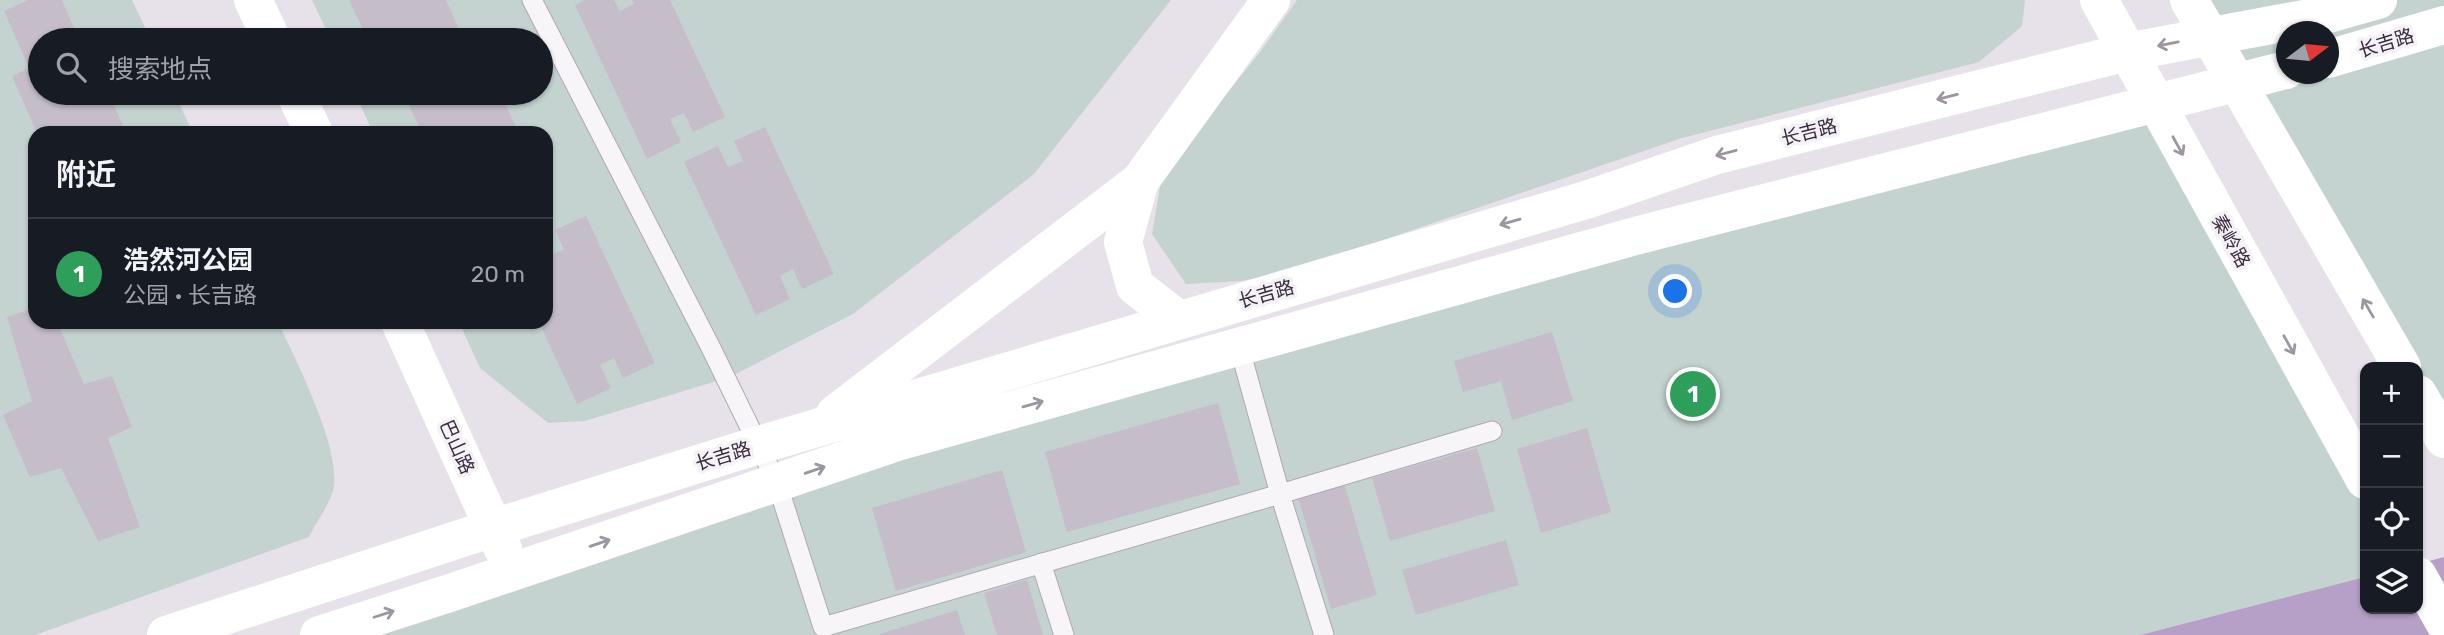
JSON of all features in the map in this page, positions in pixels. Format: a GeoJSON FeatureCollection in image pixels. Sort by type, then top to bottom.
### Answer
{"type":"FeatureCollection","features":[{"type":"Feature","properties":{"kind":"street"},"geometry":{"type":"LineString","coordinates":[[253,0],[266,28]]}},
{"type":"Feature","properties":{"kind":"street"},"geometry":{"type":"LineString","coordinates":[[818,428],[1140,181],[1271,0]]}},
{"type":"Feature","properties":{"kind":"street","name":"秦岭路"},"geometry":{"type":"LineString","coordinates":[[2099,0],[2360,471]]}},
{"type":"Feature","properties":{"kind":"street"},"geometry":{"type":"LineString","coordinates":[[2189,0],[2399,362]]}},
{"type":"Feature","properties":{"kind":"street","name":"长吉路"},"geometry":{"type":"LineString","coordinates":[[166,635],[493,528],[759,445],[1589,199],[1717,155],[2127,52],[2325,15],[2378,0]]}},
{"type":"Feature","properties":{"kind":"street","name":"长吉路"},"geometry":{"type":"LineString","coordinates":[[2339,57],[2444,25]]}},
{"type":"Feature","properties":{"kind":"street"},"geometry":{"type":"LineString","coordinates":[[319,635],[897,442],[1639,235],[2276,73]]}},
{"type":"Feature","properties":{"kind":"street"},"geometry":{"type":"LineString","coordinates":[[301,105],[311,126]]}},
{"type":"Feature","properties":{"kind":"street"},"geometry":{"type":"LineString","coordinates":[[1140,181],[1123,242],[1135,286],[1179,320]]}},
{"type":"Feature","properties":{"kind":"street","name":"巴山路"},"geometry":{"type":"LineString","coordinates":[[403,329],[513,572]]}},
{"type":"Feature","properties":{"kind":"street"},"geometry":{"type":"LineString","coordinates":[[2423,402],[2444,439]]}},
{"type":"Feature","properties":{"kind":"street"},"geometry":{"type":"LineString","coordinates":[[2423,585],[2444,622]]}},
{"type":"Feature","properties":{"kind":"lane"},"geometry":{"type":"LineString","coordinates":[[532,0],[546,28]]}},
{"type":"Feature","properties":{"kind":"lane"},"geometry":{"type":"LineString","coordinates":[[553,41],[777,482],[824,631],[1041,563],[1492,431]]}},
{"type":"Feature","properties":{"kind":"lane"},"geometry":{"type":"LineString","coordinates":[[1239,346],[1280,494],[1324,635]]}},
{"type":"Feature","properties":{"kind":"lane"},"geometry":{"type":"LineString","coordinates":[[1041,563],[1064,635]]}},
{"type":"Feature","properties":{"kind":"shaded area"},"geometry":{"type":"Polygon","coordinates":[[[0,0],[132,0],[145,28],[28,28],[28,105],[180,105],[190,126],[28,126],[28,329],[281,329],[326,433],[332,456],[332,494],[309,537],[35,635],[0,635],[0,0]]]}},
{"type":"Feature","properties":{"kind":"shaded area"},"geometry":{"type":"Polygon","coordinates":[[[312,0],[1171,0],[1034,174],[853,314],[730,377],[585,421],[548,423],[480,368],[462,329],[553,329],[553,126],[370,126],[360,105],[553,105],[553,28],[325,28],[312,0]]]}},
{"type":"Feature","properties":{"kind":"shaded area"},"geometry":{"type":"Polygon","coordinates":[[[1297,0],[2025,0],[2022,26],[1979,62],[1682,138],[1287,273],[1241,281],[1186,284],[1152,234],[1162,175],[1260,52],[1297,0]]]}},
{"type":"Feature","properties":{"kind":"shaded area"},"geometry":{"type":"Polygon","coordinates":[[[2190,0],[2444,0],[2444,439],[2423,403],[2423,362],[2399,362],[2190,0]]]}},
{"type":"Feature","properties":{"kind":"shaded area"},"geometry":{"type":"Polygon","coordinates":[[[2154,103],[2360,472],[2360,578],[2140,635],[319,635],[610,539],[2154,103]]]}},
{"type":"Feature","properties":{"kind":"shaded area"},"geometry":{"type":"Polygon","coordinates":[[[2444,557],[2444,635],[2140,635],[2360,578],[2360,614],[2423,614],[2423,563],[2444,557]]]}},
{"type":"Feature","properties":{"kind":"building"},"geometry":{"type":"Polygon","coordinates":[[[28,0],[62,0],[74,28],[28,28],[28,66],[4,11],[28,0]]]}},
{"type":"Feature","properties":{"kind":"building"},"geometry":{"type":"Polygon","coordinates":[[[349,0],[446,0],[459,28],[362,28],[349,0]]]}},
{"type":"Feature","properties":{"kind":"building"},"geometry":{"type":"Polygon","coordinates":[[[585,0],[614,0],[620,11],[634,4],[632,0],[670,0],[725,117],[693,132],[684,113],[670,119],[681,142],[647,159],[575,5],[585,0]]]}},
{"type":"Feature","properties":{"kind":"building"},"geometry":{"type":"Polygon","coordinates":[[[28,68],[28,105],[114,105],[123,125],[34,126],[12,76],[28,68]]]}},
{"type":"Feature","properties":{"kind":"building"},"geometry":{"type":"Polygon","coordinates":[[[409,105],[506,105],[516,126],[419,126],[409,105]]]}},
{"type":"Feature","properties":{"kind":"building"},"geometry":{"type":"Polygon","coordinates":[[[765,127],[834,274],[802,289],[793,269],[780,276],[790,299],[756,315],[684,162],[718,146],[728,167],[743,161],[734,141],[765,127]]]}},
{"type":"Feature","properties":{"kind":"building"},"geometry":{"type":"Polygon","coordinates":[[[586,216],[655,363],[623,378],[614,358],[600,365],[611,388],[577,404],[542,329],[553,329],[553,254],[564,249],[555,230],[586,216]]]}},
{"type":"Feature","properties":{"kind":"building"},"geometry":{"type":"Polygon","coordinates":[[[28,310],[28,329],[60,329],[84,384],[112,376],[132,427],[108,438],[140,527],[98,541],[61,468],[30,477],[3,415],[32,401],[7,317],[28,310]]]}},
{"type":"Feature","properties":{"kind":"building"},"geometry":{"type":"Polygon","coordinates":[[[1552,332],[1573,401],[1512,420],[1501,381],[1463,392],[1454,361],[1552,332]]]}},
{"type":"Feature","properties":{"kind":"building"},"geometry":{"type":"Polygon","coordinates":[[[1218,403],[1240,484],[1067,532],[1045,452],[1218,403]]]}},
{"type":"Feature","properties":{"kind":"building"},"geometry":{"type":"Polygon","coordinates":[[[1587,428],[1611,512],[1541,533],[1517,449],[1587,428]]]}},
{"type":"Feature","properties":{"kind":"building"},"geometry":{"type":"Polygon","coordinates":[[[1477,448],[1495,511],[1390,541],[1372,478],[1477,448]]]}},
{"type":"Feature","properties":{"kind":"building"},"geometry":{"type":"Polygon","coordinates":[[[1002,470],[1026,552],[896,591],[872,508],[1002,470]]]}},
{"type":"Feature","properties":{"kind":"building"},"geometry":{"type":"Polygon","coordinates":[[[1344,483],[1377,595],[1331,609],[1298,497],[1344,483]]]}},
{"type":"Feature","properties":{"kind":"building"},"geometry":{"type":"Polygon","coordinates":[[[1506,540],[1519,585],[1416,615],[1402,570],[1506,540]]]}},
{"type":"Feature","properties":{"kind":"building"},"geometry":{"type":"Polygon","coordinates":[[[1027,580],[1043,635],[997,635],[984,593],[1027,580]]]}},
{"type":"Feature","properties":{"kind":"building"},"geometry":{"type":"Polygon","coordinates":[[[957,610],[965,635],[880,635],[880,634],[957,610]]]}},
{"type":"Feature","properties":{"kind":"place","name":"浩然河公园"},"geometry":{"type":"Point","coordinates":[1693,394]}}]}
